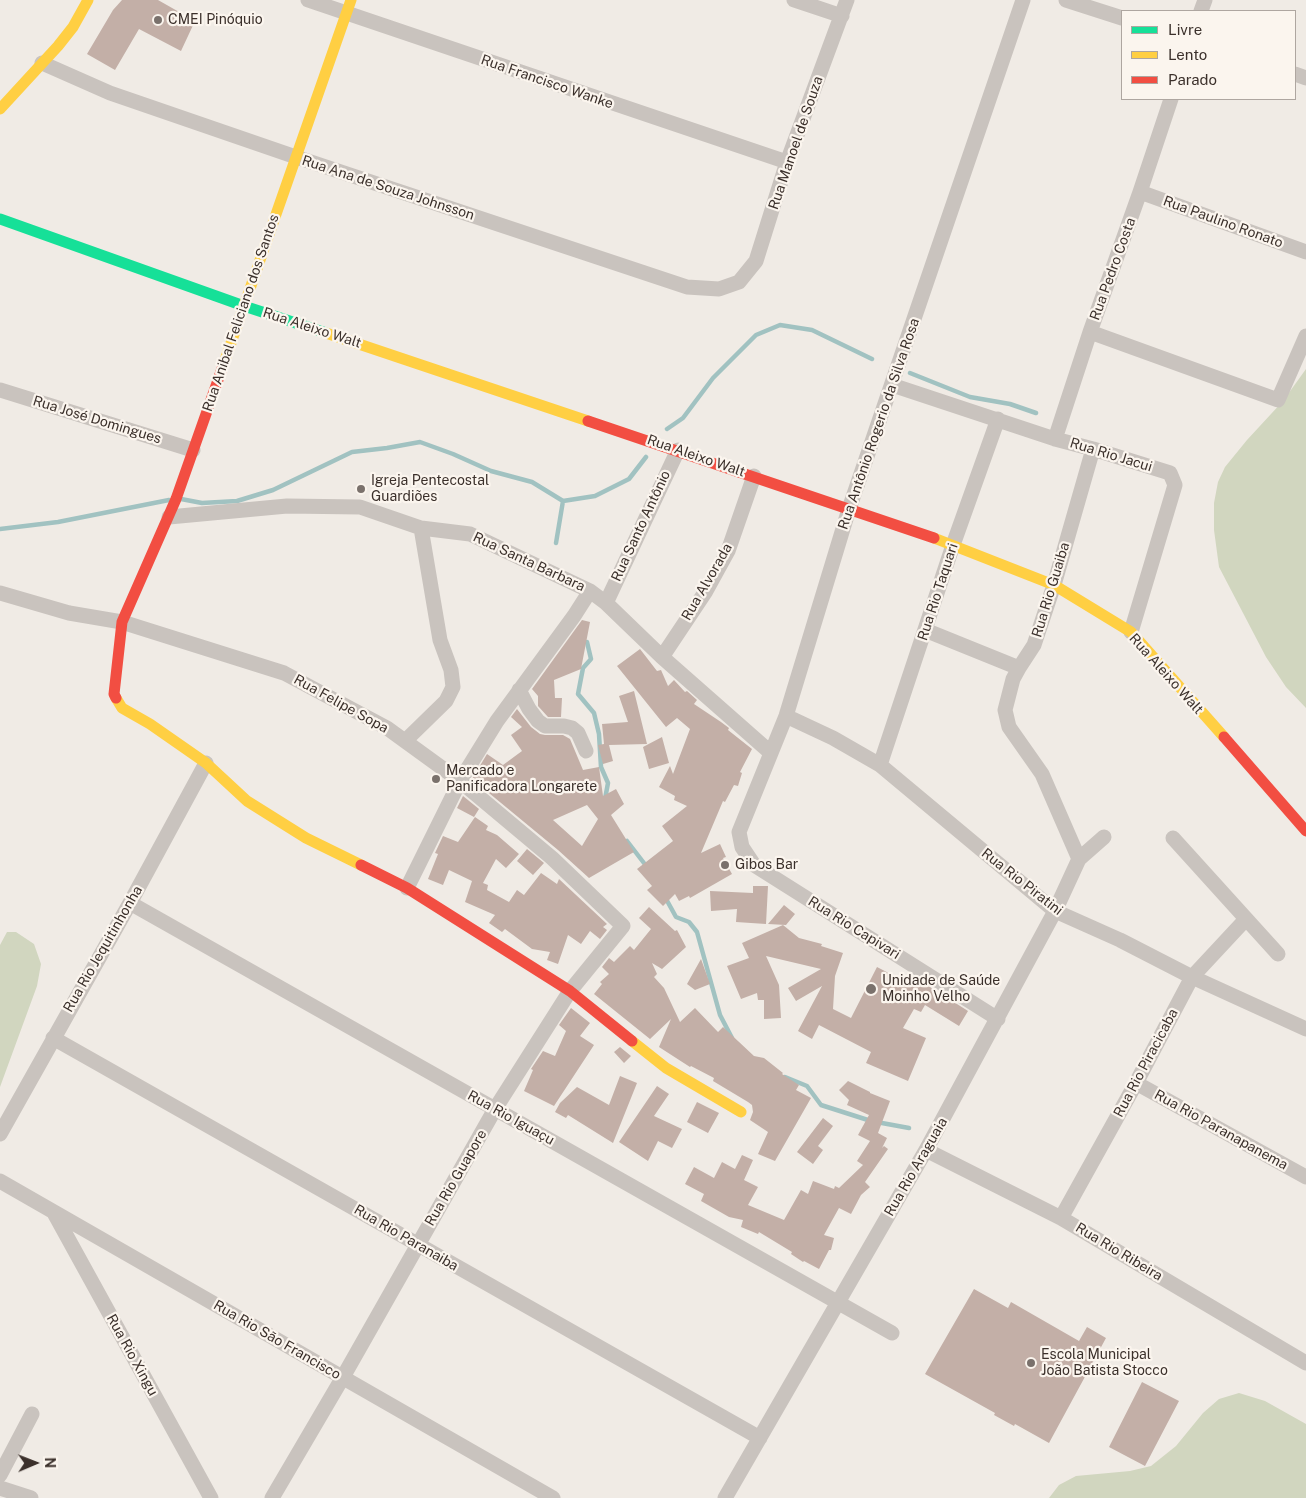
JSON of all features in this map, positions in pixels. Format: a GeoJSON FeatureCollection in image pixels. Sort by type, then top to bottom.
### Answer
{"type":"FeatureCollection","features":[{"type":"Feature","properties":{"kind":"street"},"geometry":{"type":"LineString","coordinates":[[0,109],[58,46],[73,27],[88,0]]}},
{"type":"Feature","properties":{"kind":"street","name":"Rua Francisco Wanke"},"geometry":{"type":"LineString","coordinates":[[308,0],[348,7],[787,162]]}},
{"type":"Feature","properties":{"kind":"street"},"geometry":{"type":"LineString","coordinates":[[794,0],[842,16]]}},
{"type":"Feature","properties":{"kind":"street","name":"Rua Manoel de Souza"},"geometry":{"type":"LineString","coordinates":[[739,282],[756,261],[787,162],[847,0]]}},
{"type":"Feature","properties":{"kind":"street","name":"Rua Antônio Rogerio da Silva Rosa"},"geometry":{"type":"LineString","coordinates":[[742,848],[739,832],[786,716],[850,509],[1023,0]]}},
{"type":"Feature","properties":{"kind":"street"},"geometry":{"type":"LineString","coordinates":[[1066,0],[1121,18]]}},
{"type":"Feature","properties":{"kind":"street","name":"Rua Anibal Feliciano dos Santos"},"geometry":{"type":"LineString","coordinates":[[348,7],[169,517],[122,622],[114,694],[122,708],[150,724],[206,764],[247,801],[306,838],[407,888],[570,991],[666,1068],[741,1112]]}},
{"type":"Feature","properties":{"kind":"street","name":"Rua Ana de Souza Johnsson"},"geometry":{"type":"LineString","coordinates":[[42,63],[110,93],[687,287],[719,289],[739,282]]}},
{"type":"Feature","properties":{"kind":"street","name":"Rua Pedro Costa"},"geometry":{"type":"LineString","coordinates":[[1055,439],[1171,100]]}},
{"type":"Feature","properties":{"kind":"street","name":"Rua Paulino Ronato"},"geometry":{"type":"LineString","coordinates":[[1140,192],[1306,252]]}},
{"type":"Feature","properties":{"kind":"street","name":"Rua Aleixo Walt"},"geometry":{"type":"LineString","coordinates":[[0,219],[244,306],[850,509],[1054,585],[1130,632],[1306,831]]}},
{"type":"Feature","properties":{"kind":"street"},"geometry":{"type":"LineString","coordinates":[[1090,332],[1278,400],[1306,336]]}},
{"type":"Feature","properties":{"kind":"street","name":"Rua Rio Jacui"},"geometry":{"type":"LineString","coordinates":[[892,384],[1055,439],[1170,473],[1175,484],[1130,632]]}},
{"type":"Feature","properties":{"kind":"street","name":"Rua José Domingues"},"geometry":{"type":"LineString","coordinates":[[0,390],[193,450]]}},
{"type":"Feature","properties":{"kind":"street","name":"Rua Rio Taquari"},"geometry":{"type":"LineString","coordinates":[[880,765],[953,546],[998,419]]}},
{"type":"Feature","properties":{"kind":"street","name":"Rua Rio Guaiba"},"geometry":{"type":"LineString","coordinates":[[1079,859],[1042,774],[1008,727],[1005,710],[1019,668],[1034,645],[1054,585],[1093,449]]}},
{"type":"Feature","properties":{"kind":"street","name":"Rua Santo Antônio"},"geometry":{"type":"LineString","coordinates":[[606,603],[678,450]]}},
{"type":"Feature","properties":{"kind":"street","name":"Rua Alvorada"},"geometry":{"type":"LineString","coordinates":[[662,656],[706,591],[728,551],[754,476]]}},
{"type":"Feature","properties":{"kind":"street","name":"Rua Santa Barbara"},"geometry":{"type":"LineString","coordinates":[[169,517],[287,506],[360,507],[421,528],[470,534],[590,591],[606,603],[662,656],[771,752]]}},
{"type":"Feature","properties":{"kind":"street"},"geometry":{"type":"LineString","coordinates":[[405,741],[446,701],[453,687],[451,670],[440,640],[421,528]]}},
{"type":"Feature","properties":{"kind":"street"},"geometry":{"type":"LineString","coordinates":[[407,888],[460,781],[497,720],[574,616],[590,591]]}},
{"type":"Feature","properties":{"kind":"street","name":"Rua Felipe Sopa"},"geometry":{"type":"LineString","coordinates":[[0,594],[69,613],[122,622],[284,673],[386,728],[460,781],[552,858],[623,926]]}},
{"type":"Feature","properties":{"kind":"street"},"geometry":{"type":"LineString","coordinates":[[925,630],[1019,668]]}},
{"type":"Feature","properties":{"kind":"street"},"geometry":{"type":"LineString","coordinates":[[519,690],[529,710],[538,721],[545,726],[572,728],[578,733],[586,751]]}},
{"type":"Feature","properties":{"kind":"street","name":"Rua Rio Piratini"},"geometry":{"type":"LineString","coordinates":[[786,716],[833,738],[880,765],[1055,911],[1306,1029]]}},
{"type":"Feature","properties":{"kind":"street","name":"Rua Rio Jequitinhonha"},"geometry":{"type":"LineString","coordinates":[[0,1134],[206,764]]}},
{"type":"Feature","properties":{"kind":"street","name":"Rua Rio Araguaia"},"geometry":{"type":"LineString","coordinates":[[725,1498],[926,1150],[1055,911],[1079,859],[1104,837]]}},
{"type":"Feature","properties":{"kind":"street"},"geometry":{"type":"LineString","coordinates":[[1174,838],[1278,954]]}},
{"type":"Feature","properties":{"kind":"street","name":"Rua Rio Capivari"},"geometry":{"type":"LineString","coordinates":[[742,848],[754,865],[998,1019]]}},
{"type":"Feature","properties":{"kind":"street","name":"Rua Rio Iguaçu"},"geometry":{"type":"LineString","coordinates":[[130,903],[892,1333]]}},
{"type":"Feature","properties":{"kind":"street","name":"Rua Rio Piracicaba"},"geometry":{"type":"LineString","coordinates":[[1061,1218],[1192,977],[1246,919]]}},
{"type":"Feature","properties":{"kind":"street","name":"Rua Rio Guapore"},"geometry":{"type":"LineString","coordinates":[[272,1498],[495,1109],[570,991],[623,926]]}},
{"type":"Feature","properties":{"kind":"street","name":"Rua Rio Paranaiba"},"geometry":{"type":"LineString","coordinates":[[53,1038],[760,1438]]}},
{"type":"Feature","properties":{"kind":"street","name":"Rua Rio Paranapanema"},"geometry":{"type":"LineString","coordinates":[[1136,1083],[1306,1178]]}},
{"type":"Feature","properties":{"kind":"street","name":"Rua Rio Ribeira"},"geometry":{"type":"LineString","coordinates":[[926,1150],[1061,1218],[1306,1364]]}},
{"type":"Feature","properties":{"kind":"street","name":"Rua Rio São Francisco"},"geometry":{"type":"LineString","coordinates":[[0,1181],[553,1498]]}},
{"type":"Feature","properties":{"kind":"street","name":"Rua Rio Xingu"},"geometry":{"type":"LineString","coordinates":[[54,1212],[211,1498]]}},
{"type":"Feature","properties":{"kind":"street"},"geometry":{"type":"LineString","coordinates":[[0,1475],[32,1414]]}},
{"type":"Feature","properties":{"kind":"street"},"geometry":{"type":"LineString","coordinates":[[0,1488],[31,1498]]}},
{"type":"Feature","properties":{"kind":"green space"},"geometry":{"type":"Polygon","coordinates":[[[1306,369],[1306,708],[1286,687],[1266,657],[1219,567],[1214,530],[1214,503],[1218,482],[1225,467],[1283,401],[1306,369]]]}},
{"type":"Feature","properties":{"kind":"green space"},"geometry":{"type":"Polygon","coordinates":[[[7,932],[16,932],[34,944],[41,964],[37,986],[0,1087],[0,945],[7,932]]]}},
{"type":"Feature","properties":{"kind":"green space"},"geometry":{"type":"Polygon","coordinates":[[[1239,1393],[1265,1401],[1306,1424],[1306,1498],[1049,1498],[1059,1485],[1076,1476],[1130,1471],[1151,1466],[1176,1446],[1203,1413],[1219,1399],[1239,1393]]]}},
{"type":"Feature","properties":{"kind":"building"},"geometry":{"type":"Polygon","coordinates":[[[122,0],[158,0],[195,21],[181,51],[139,29],[115,70],[87,54],[113,10],[122,0]]]}},
{"type":"Feature","properties":{"kind":"building"},"geometry":{"type":"Polygon","coordinates":[[[582,620],[590,622],[581,669],[554,680],[555,698],[562,698],[561,717],[548,717],[538,706],[538,696],[532,689],[582,620]]]}},
{"type":"Feature","properties":{"kind":"building"},"geometry":{"type":"Polygon","coordinates":[[[640,649],[657,671],[661,670],[668,686],[674,680],[685,692],[687,691],[697,700],[694,704],[729,728],[728,730],[752,749],[740,772],[742,773],[738,786],[734,785],[725,802],[723,801],[701,853],[720,844],[726,857],[723,858],[732,874],[690,898],[689,896],[679,901],[675,894],[663,906],[647,890],[652,886],[637,869],[673,841],[662,826],[687,806],[674,800],[675,796],[659,787],[670,766],[673,774],[690,729],[677,718],[666,727],[617,666],[640,649]]]}},
{"type":"Feature","properties":{"kind":"building"},"geometry":{"type":"Polygon","coordinates":[[[634,691],[647,744],[609,745],[613,761],[603,764],[598,745],[604,744],[602,724],[628,722],[619,696],[634,691]]]}},
{"type":"Feature","properties":{"kind":"building"},"geometry":{"type":"Polygon","coordinates":[[[517,709],[531,727],[540,734],[563,735],[570,739],[583,770],[599,767],[603,796],[616,789],[624,804],[611,815],[634,852],[589,878],[472,779],[487,754],[503,765],[522,751],[511,735],[522,727],[511,717],[517,709]],[[587,805],[553,820],[582,846],[598,819],[587,805]]]}},
{"type":"Feature","properties":{"kind":"building"},"geometry":{"type":"Polygon","coordinates":[[[662,737],[669,763],[649,769],[643,747],[662,737]]]}},
{"type":"Feature","properties":{"kind":"building"},"geometry":{"type":"Polygon","coordinates":[[[463,796],[479,809],[474,817],[457,808],[463,796]]]}},
{"type":"Feature","properties":{"kind":"building"},"geometry":{"type":"Polygon","coordinates":[[[475,817],[488,826],[486,830],[497,835],[519,854],[506,868],[496,859],[483,883],[488,885],[487,890],[509,902],[517,890],[524,895],[541,873],[557,884],[559,879],[607,924],[603,927],[607,930],[600,939],[590,931],[581,944],[568,935],[558,964],[547,960],[550,952],[532,949],[505,929],[502,932],[489,923],[495,915],[465,902],[472,881],[449,870],[443,885],[428,879],[438,854],[435,853],[443,836],[458,842],[475,817]]]}},
{"type":"Feature","properties":{"kind":"building"},"geometry":{"type":"Polygon","coordinates":[[[527,849],[544,863],[533,875],[517,861],[527,849]]]}},
{"type":"Feature","properties":{"kind":"building"},"geometry":{"type":"Polygon","coordinates":[[[753,886],[768,886],[766,924],[736,922],[737,909],[711,911],[710,891],[753,893],[753,886]]]}},
{"type":"Feature","properties":{"kind":"building"},"geometry":{"type":"Polygon","coordinates":[[[784,905],[795,914],[786,925],[768,924],[784,905]]]}},
{"type":"Feature","properties":{"kind":"building"},"geometry":{"type":"Polygon","coordinates":[[[649,907],[675,931],[677,930],[686,947],[662,969],[652,963],[657,974],[654,977],[664,988],[680,1022],[695,1008],[718,1032],[723,1027],[754,1056],[764,1058],[782,1074],[799,1085],[796,1090],[811,1098],[775,1161],[758,1154],[768,1132],[750,1120],[753,1112],[752,1105],[713,1081],[714,1078],[690,1067],[659,1047],[671,1019],[650,1039],[594,994],[602,984],[600,982],[609,974],[602,967],[609,958],[614,962],[630,946],[634,950],[651,929],[639,918],[649,907]]]}},
{"type":"Feature","properties":{"kind":"building"},"geometry":{"type":"Polygon","coordinates":[[[783,925],[799,938],[822,944],[821,946],[843,953],[835,976],[833,1009],[851,1018],[877,967],[904,981],[908,973],[968,1011],[959,1026],[925,1005],[921,1012],[914,1009],[903,1028],[926,1038],[908,1081],[866,1063],[871,1052],[819,1025],[812,1039],[798,1031],[822,986],[796,1001],[788,988],[821,969],[766,956],[779,985],[781,1018],[764,1019],[764,1000],[758,1000],[757,993],[741,999],[727,966],[749,958],[742,943],[783,925]]]}},
{"type":"Feature","properties":{"kind":"building"},"geometry":{"type":"Polygon","coordinates":[[[701,959],[710,984],[695,990],[687,984],[701,959]]]}},
{"type":"Feature","properties":{"kind":"building"},"geometry":{"type":"Polygon","coordinates":[[[571,1008],[590,1023],[580,1036],[594,1045],[554,1106],[524,1091],[533,1070],[531,1069],[543,1051],[555,1056],[566,1031],[559,1025],[571,1008]]]}},
{"type":"Feature","properties":{"kind":"building"},"geometry":{"type":"Polygon","coordinates":[[[620,1047],[631,1056],[624,1063],[614,1052],[620,1047]]]}},
{"type":"Feature","properties":{"kind":"building"},"geometry":{"type":"Polygon","coordinates":[[[620,1076],[637,1083],[613,1143],[568,1115],[566,1118],[555,1112],[560,1103],[577,1087],[609,1105],[620,1076]]]}},
{"type":"Feature","properties":{"kind":"building"},"geometry":{"type":"Polygon","coordinates":[[[848,1081],[890,1101],[878,1133],[887,1138],[882,1148],[884,1146],[888,1149],[865,1182],[870,1187],[861,1195],[851,1214],[839,1208],[824,1235],[834,1238],[831,1250],[829,1250],[819,1269],[803,1262],[791,1254],[792,1252],[759,1232],[758,1234],[741,1227],[743,1220],[729,1217],[701,1201],[704,1194],[685,1184],[694,1167],[714,1178],[722,1162],[735,1169],[742,1155],[753,1160],[744,1180],[758,1187],[748,1205],[784,1220],[801,1190],[808,1194],[813,1181],[834,1189],[835,1186],[839,1188],[863,1165],[857,1161],[870,1141],[858,1135],[869,1115],[847,1105],[849,1100],[839,1090],[848,1081]]]}},
{"type":"Feature","properties":{"kind":"building"},"geometry":{"type":"Polygon","coordinates":[[[657,1086],[669,1094],[654,1116],[682,1129],[672,1148],[658,1141],[648,1161],[619,1142],[657,1086]]]}},
{"type":"Feature","properties":{"kind":"building"},"geometry":{"type":"Polygon","coordinates":[[[697,1102],[719,1113],[708,1133],[687,1122],[697,1102]]]}},
{"type":"Feature","properties":{"kind":"building"},"geometry":{"type":"Polygon","coordinates":[[[823,1118],[833,1126],[818,1146],[823,1150],[813,1164],[797,1152],[823,1118]]]}},
{"type":"Feature","properties":{"kind":"building"},"geometry":{"type":"Polygon","coordinates":[[[974,1289],[1008,1308],[1011,1302],[1079,1341],[1087,1327],[1106,1338],[1049,1443],[1015,1424],[1014,1426],[994,1415],[995,1413],[925,1374],[974,1289]]]}},
{"type":"Feature","properties":{"kind":"building"},"geometry":{"type":"Polygon","coordinates":[[[1142,1382],[1179,1401],[1145,1466],[1109,1447],[1142,1382]]]}},
{"type":"Feature","properties":{"kind":"waterway"},"geometry":{"type":"LineString","coordinates":[[667,429],[683,418],[713,378],[756,335],[780,325],[812,330],[872,359]]}},
{"type":"Feature","properties":{"kind":"waterway"},"geometry":{"type":"LineString","coordinates":[[910,373],[970,397],[1010,404],[1036,413]]}},
{"type":"Feature","properties":{"kind":"waterway"},"geometry":{"type":"LineString","coordinates":[[181,499],[202,503],[237,501],[273,490],[352,452],[420,442],[491,471],[532,482],[563,501],[595,496],[629,479],[646,457]]}},
{"type":"Feature","properties":{"kind":"waterway"},"geometry":{"type":"LineString","coordinates":[[0,529],[58,522],[169,500]]}},
{"type":"Feature","properties":{"kind":"waterway"},"geometry":{"type":"LineString","coordinates":[[556,543],[563,501]]}},
{"type":"Feature","properties":{"kind":"waterway"},"geometry":{"type":"LineString","coordinates":[[587,642],[591,659],[583,668],[578,694],[594,713],[599,734],[601,767],[608,783],[605,799]]}},
{"type":"Feature","properties":{"kind":"waterway"},"geometry":{"type":"LineString","coordinates":[[627,841],[647,867]]}},
{"type":"Feature","properties":{"kind":"waterway"},"geometry":{"type":"LineString","coordinates":[[665,897],[676,917],[689,922],[697,932],[720,1015],[732,1038]]}},
{"type":"Feature","properties":{"kind":"waterway"},"geometry":{"type":"LineString","coordinates":[[785,1077],[807,1086],[821,1105],[871,1121],[909,1128]]}},
{"type":"Feature","properties":{"kind":"traffic: fast"},"geometry":{"type":"LineString","coordinates":[[0,219],[244,306],[326,333]]}},
{"type":"Feature","properties":{"kind":"traffic: slow"},"geometry":{"type":"LineString","coordinates":[[0,109],[58,46],[73,27],[88,0]]}},
{"type":"Feature","properties":{"kind":"traffic: slow"},"geometry":{"type":"LineString","coordinates":[[224,363],[351,0]]}},
{"type":"Feature","properties":{"kind":"traffic: slow"},"geometry":{"type":"LineString","coordinates":[[326,333],[588,421]]}},
{"type":"Feature","properties":{"kind":"traffic: slow"},"geometry":{"type":"LineString","coordinates":[[934,538],[1054,585],[1131,632],[1224,737]]}},
{"type":"Feature","properties":{"kind":"traffic: slow"},"geometry":{"type":"LineString","coordinates":[[116,698],[122,708],[150,724],[206,763],[247,801],[306,838],[361,865]]}},
{"type":"Feature","properties":{"kind":"traffic: slow"},"geometry":{"type":"LineString","coordinates":[[632,1041],[666,1068],[741,1112]]}},
{"type":"Feature","properties":{"kind":"traffic: jam"},"geometry":{"type":"LineString","coordinates":[[116,698],[114,694],[122,622],[176,499],[224,363]]}},
{"type":"Feature","properties":{"kind":"traffic: jam"},"geometry":{"type":"LineString","coordinates":[[588,421],[934,538]]}},
{"type":"Feature","properties":{"kind":"traffic: jam"},"geometry":{"type":"LineString","coordinates":[[1224,737],[1306,831]]}},
{"type":"Feature","properties":{"kind":"traffic: jam"},"geometry":{"type":"LineString","coordinates":[[361,865],[407,888],[570,991],[632,1041]]}},
{"type":"Feature","properties":{"kind":"place","name":"CMEI Pinóquio"},"geometry":{"type":"Point","coordinates":[158,20]}},
{"type":"Feature","properties":{"kind":"place","name":"Igreja Pentecostal Guardiões"},"geometry":{"type":"Point","coordinates":[361,489]}},
{"type":"Feature","properties":{"kind":"place","name":"Mercado e Panificadora Longarete"},"geometry":{"type":"Point","coordinates":[436,779]}},
{"type":"Feature","properties":{"kind":"place","name":"Gibos Bar"},"geometry":{"type":"Point","coordinates":[725,865]}},
{"type":"Feature","properties":{"kind":"place","name":"Unidade de Saúde Moinho Velho"},"geometry":{"type":"Point","coordinates":[871,989]}},
{"type":"Feature","properties":{"kind":"place","name":"Escola Municipal João Batista Stocco"},"geometry":{"type":"Point","coordinates":[1031,1363]}}]}
